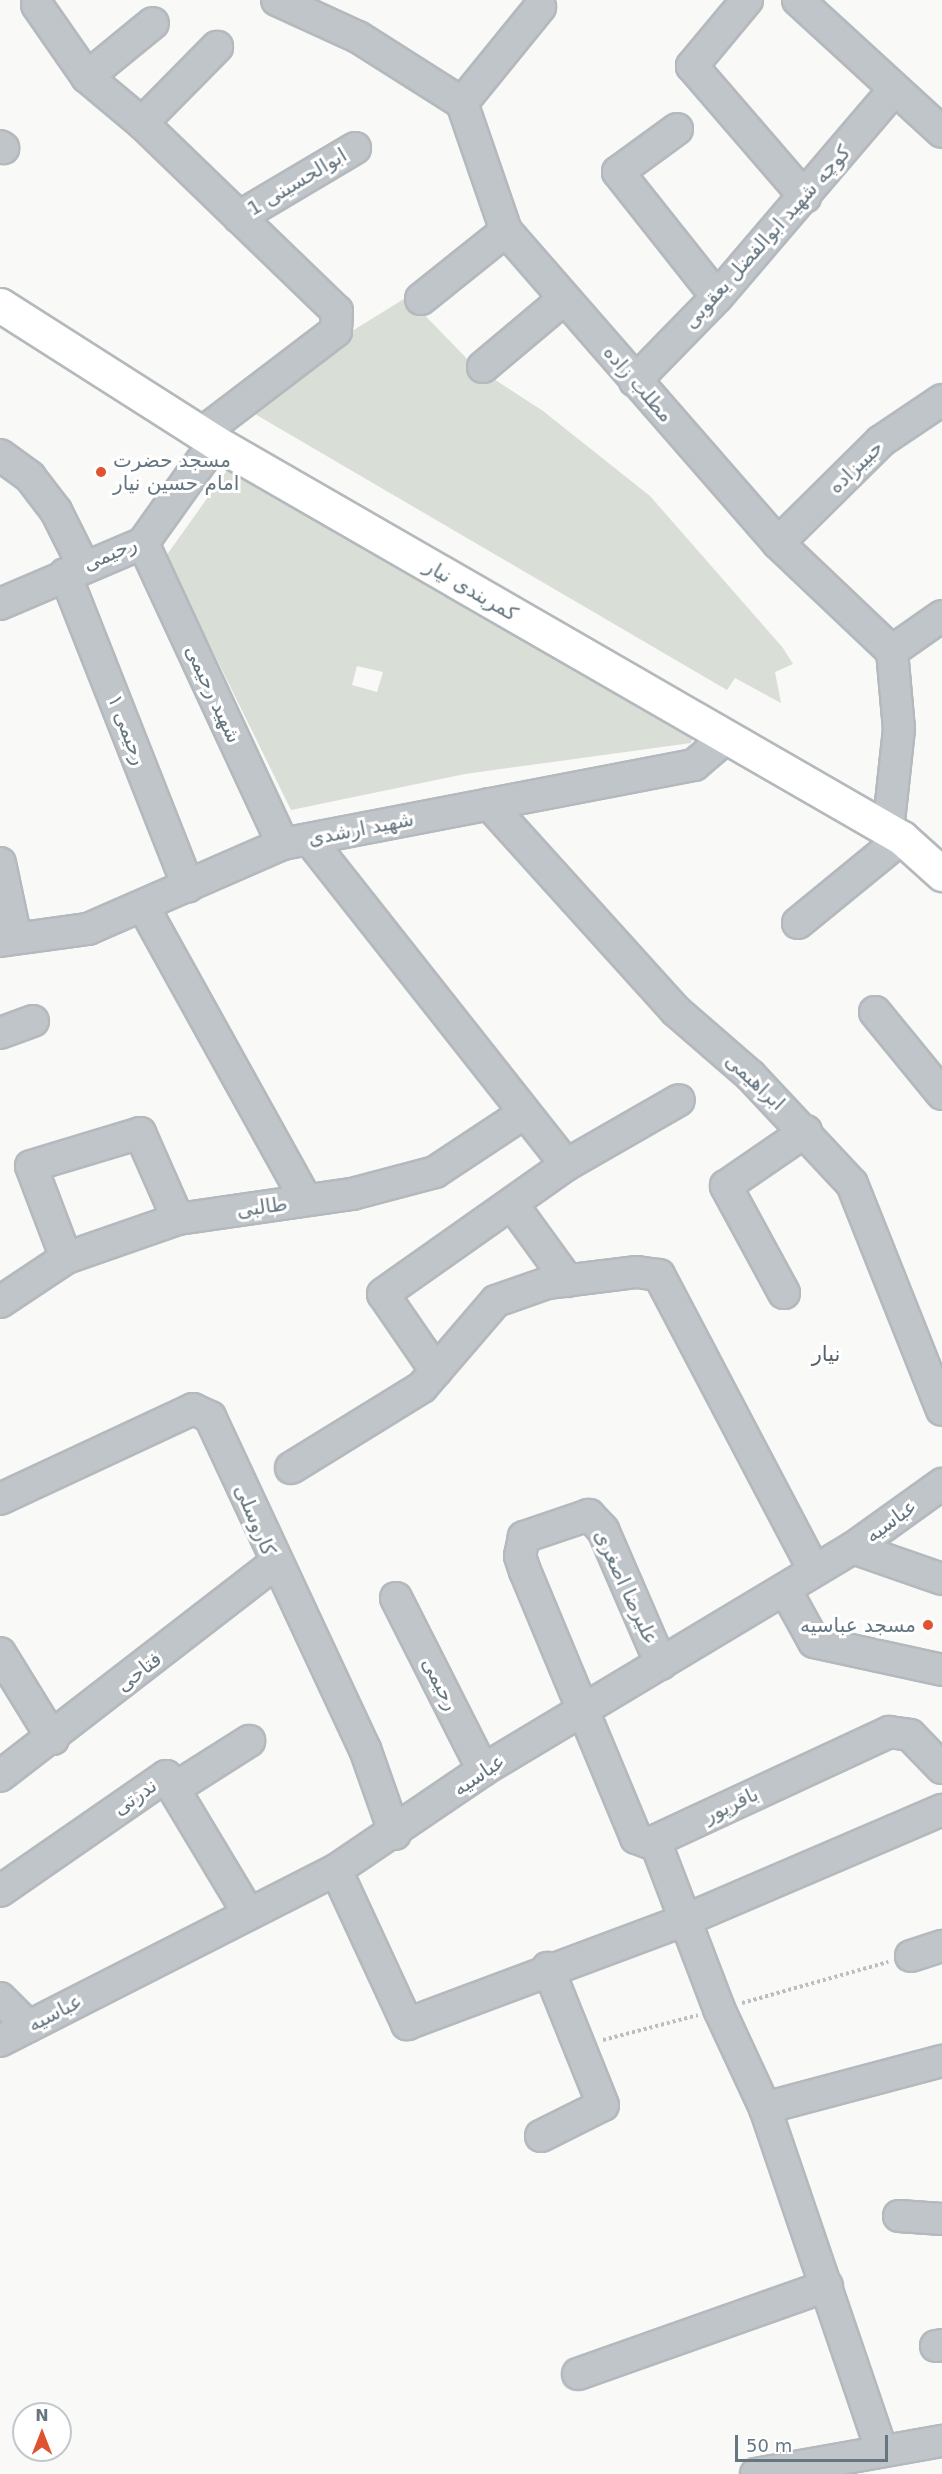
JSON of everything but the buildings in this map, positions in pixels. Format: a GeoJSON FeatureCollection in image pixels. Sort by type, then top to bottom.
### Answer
{"type":"FeatureCollection","features":[{"type":"Feature","properties":{"kind":"main road","name":"کمربندی نیار"},"geometry":{"type":"LineString","coordinates":[[0,305],[208,438],[895,834],[940,868]]}},
{"type":"Feature","properties":{"kind":"street"},"geometry":{"type":"LineString","coordinates":[[277,0],[358,37],[462,103],[540,7]]}},
{"type":"Feature","properties":{"kind":"street"},"geometry":{"type":"LineString","coordinates":[[747,0],[692,66],[805,197]]}},
{"type":"Feature","properties":{"kind":"street"},"geometry":{"type":"LineString","coordinates":[[807,3],[894,90],[942,132]]}},
{"type":"Feature","properties":{"kind":"street","name":"رحیمی"},"geometry":{"type":"LineString","coordinates":[[0,604],[74,569],[143,543],[208,438],[336,331],[337,311],[142,123],[87,77],[38,5]]}},
{"type":"Feature","properties":{"kind":"street"},"geometry":{"type":"LineString","coordinates":[[87,77],[153,23]]}},
{"type":"Feature","properties":{"kind":"street"},"geometry":{"type":"LineString","coordinates":[[142,123],[217,47]]}},
{"type":"Feature","properties":{"kind":"street","name":"کوچه شهید ابوالفضل یعقوبی"},"geometry":{"type":"LineString","coordinates":[[635,381],[717,297],[805,197],[894,90]]}},
{"type":"Feature","properties":{"kind":"street","name":"مطلب زاده"},"geometry":{"type":"LineString","coordinates":[[462,103],[506,231],[778,543],[892,651]]}},
{"type":"Feature","properties":{"kind":"street"},"geometry":{"type":"LineString","coordinates":[[677,129],[618,172],[717,297]]}},
{"type":"Feature","properties":{"kind":"street","name":"ابوالحسینی 1"},"geometry":{"type":"LineString","coordinates":[[239,217],[355,148]]}},
{"type":"Feature","properties":{"kind":"street"},"geometry":{"type":"LineString","coordinates":[[421,299],[506,231]]}},
{"type":"Feature","properties":{"kind":"street"},"geometry":{"type":"LineString","coordinates":[[483,367],[564,299]]}},
{"type":"Feature","properties":{"kind":"street","name":"حبیبزاده"},"geometry":{"type":"LineString","coordinates":[[778,543],[880,441],[942,400]]}},
{"type":"Feature","properties":{"kind":"street","name":"رحیمی ۱"},"geometry":{"type":"LineString","coordinates":[[0,455],[30,477],[56,511],[74,569],[188,887]]}},
{"type":"Feature","properties":{"kind":"street","name":"شهید رحیمی"},"geometry":{"type":"LineString","coordinates":[[143,543],[296,842],[566,1165]]}},
{"type":"Feature","properties":{"kind":"street"},"geometry":{"type":"LineString","coordinates":[[798,923],[895,834],[899,729],[892,651],[942,616]]}},
{"type":"Feature","properties":{"kind":"street","name":"شهید ارشدی"},"geometry":{"type":"LineString","coordinates":[[8,940],[88,929],[296,842],[694,765],[726,738]]}},
{"type":"Feature","properties":{"kind":"street","name":"ابراهیمی"},"geometry":{"type":"LineString","coordinates":[[489,804],[676,1011],[806,1131],[852,1184],[939,1393]]}},
{"type":"Feature","properties":{"kind":"street"},"geometry":{"type":"LineString","coordinates":[[0,863],[8,940]]}},
{"type":"Feature","properties":{"kind":"street"},"geometry":{"type":"LineString","coordinates":[[143,906],[306,1200]]}},
{"type":"Feature","properties":{"kind":"street"},"geometry":{"type":"LineString","coordinates":[[875,1012],[942,1094]]}},
{"type":"Feature","properties":{"kind":"street"},"geometry":{"type":"LineString","coordinates":[[0,1034],[33,1020]]}},
{"type":"Feature","properties":{"kind":"street"},"geometry":{"type":"LineString","coordinates":[[436,1371],[383,1294],[566,1165],[679,1100]]}},
{"type":"Feature","properties":{"kind":"street","name":"طالبی"},"geometry":{"type":"LineString","coordinates":[[0,1302],[66,1258],[178,1219],[306,1200],[435,1172],[524,1113]]}},
{"type":"Feature","properties":{"kind":"street"},"geometry":{"type":"LineString","coordinates":[[784,1293],[726,1186],[806,1131]]}},
{"type":"Feature","properties":{"kind":"street"},"geometry":{"type":"LineString","coordinates":[[66,1258],[31,1166],[140,1132],[178,1219]]}},
{"type":"Feature","properties":{"kind":"street"},"geometry":{"type":"LineString","coordinates":[[512,1204],[568,1281]]}},
{"type":"Feature","properties":{"kind":"street"},"geometry":{"type":"LineString","coordinates":[[291,1468],[422,1388],[495,1301],[568,1281],[637,1272],[659,1275],[813,1568]]}},
{"type":"Feature","properties":{"kind":"street","name":"کاروسلی"},"geometry":{"type":"LineString","coordinates":[[0,1499],[193,1409],[210,1418],[274,1564],[365,1749],[394,1834]]}},
{"type":"Feature","properties":{"kind":"street","name":"عباسیه"},"geometry":{"type":"LineString","coordinates":[[0,2041],[336,1870],[394,1834],[483,1770],[786,1591],[813,1568],[853,1548],[942,1484]]}},
{"type":"Feature","properties":{"kind":"street","name":"علیرضا اصغری"},"geometry":{"type":"LineString","coordinates":[[584,1711],[525,1571],[520,1556],[524,1537],[590,1515],[603,1530],[661,1664]]}},
{"type":"Feature","properties":{"kind":"street"},"geometry":{"type":"LineString","coordinates":[[853,1548],[942,1579]]}},
{"type":"Feature","properties":{"kind":"street","name":"فتاحی"},"geometry":{"type":"LineString","coordinates":[[0,1776],[53,1739],[274,1564]]}},
{"type":"Feature","properties":{"kind":"street"},"geometry":{"type":"LineString","coordinates":[[786,1591],[814,1642],[942,1670]]}},
{"type":"Feature","properties":{"kind":"street","name":"رحیمی"},"geometry":{"type":"LineString","coordinates":[[396,1598],[483,1770]]}},
{"type":"Feature","properties":{"kind":"street"},"geometry":{"type":"LineString","coordinates":[[0,1653],[53,1739]]}},
{"type":"Feature","properties":{"kind":"street"},"geometry":{"type":"LineString","coordinates":[[584,1711],[628,1826],[636,1838],[655,1841],[683,1921],[719,2009],[765,2108],[882,2451]]}},
{"type":"Feature","properties":{"kind":"street","name":"باقرپور"},"geometry":{"type":"LineString","coordinates":[[655,1841],[889,1732],[910,1735],[942,1768]]}},
{"type":"Feature","properties":{"kind":"street"},"geometry":{"type":"LineString","coordinates":[[175,1788],[249,1741]]}},
{"type":"Feature","properties":{"kind":"street","name":"ندرتی"},"geometry":{"type":"LineString","coordinates":[[0,1891],[164,1777],[175,1788],[249,1914]]}},
{"type":"Feature","properties":{"kind":"street"},"geometry":{"type":"LineString","coordinates":[[336,1870],[407,2024],[548,1968],[683,1921],[942,1810]]}},
{"type":"Feature","properties":{"kind":"street"},"geometry":{"type":"LineString","coordinates":[[911,1956],[942,1946]]}},
{"type":"Feature","properties":{"kind":"street"},"geometry":{"type":"LineString","coordinates":[[541,2136],[603,2105],[548,1968]]}},
{"type":"Feature","properties":{"kind":"street"},"geometry":{"type":"LineString","coordinates":[[0,1998],[28,2026]]}},
{"type":"Feature","properties":{"kind":"street"},"geometry":{"type":"LineString","coordinates":[[765,2108],[942,2061]]}},
{"type":"Feature","properties":{"kind":"street"},"geometry":{"type":"LineString","coordinates":[[899,2216],[942,2219]]}},
{"type":"Feature","properties":{"kind":"street"},"geometry":{"type":"LineString","coordinates":[[578,2374],[827,2286]]}},
{"type":"Feature","properties":{"kind":"street"},"geometry":{"type":"LineString","coordinates":[[756,2474],[942,2441]]}},
{"type":"Feature","properties":{"kind":"path"},"geometry":{"type":"LineString","coordinates":[[580,2047],[911,1956]]}},
{"type":"Feature","properties":{"kind":"shaded area"},"geometry":{"type":"Polygon","coordinates":[[[407,297],[474,366],[543,411],[650,496],[783,648],[793,664],[775,672],[781,703],[735,678],[727,690],[236,403],[407,297]]]}},
{"type":"Feature","properties":{"kind":"shaded area"},"geometry":{"type":"Polygon","coordinates":[[[228,469],[693,736],[691,743],[465,774],[291,810],[166,556],[228,469]],[[357,666],[352,685],[377,692],[383,672],[357,666]]]}},
{"type":"Feature","properties":{"kind":"place","name":"مسجد حضرت امام حسین نیار"},"geometry":{"type":"Point","coordinates":[101,472]}},
{"type":"Feature","properties":{"kind":"place","name":"مسجد عباسیه"},"geometry":{"type":"Point","coordinates":[928,1625]}},
{"type":"Feature","properties":{"kind":"district","name":"نیار"},"geometry":{"type":"Point","coordinates":[826,1354]}}]}
